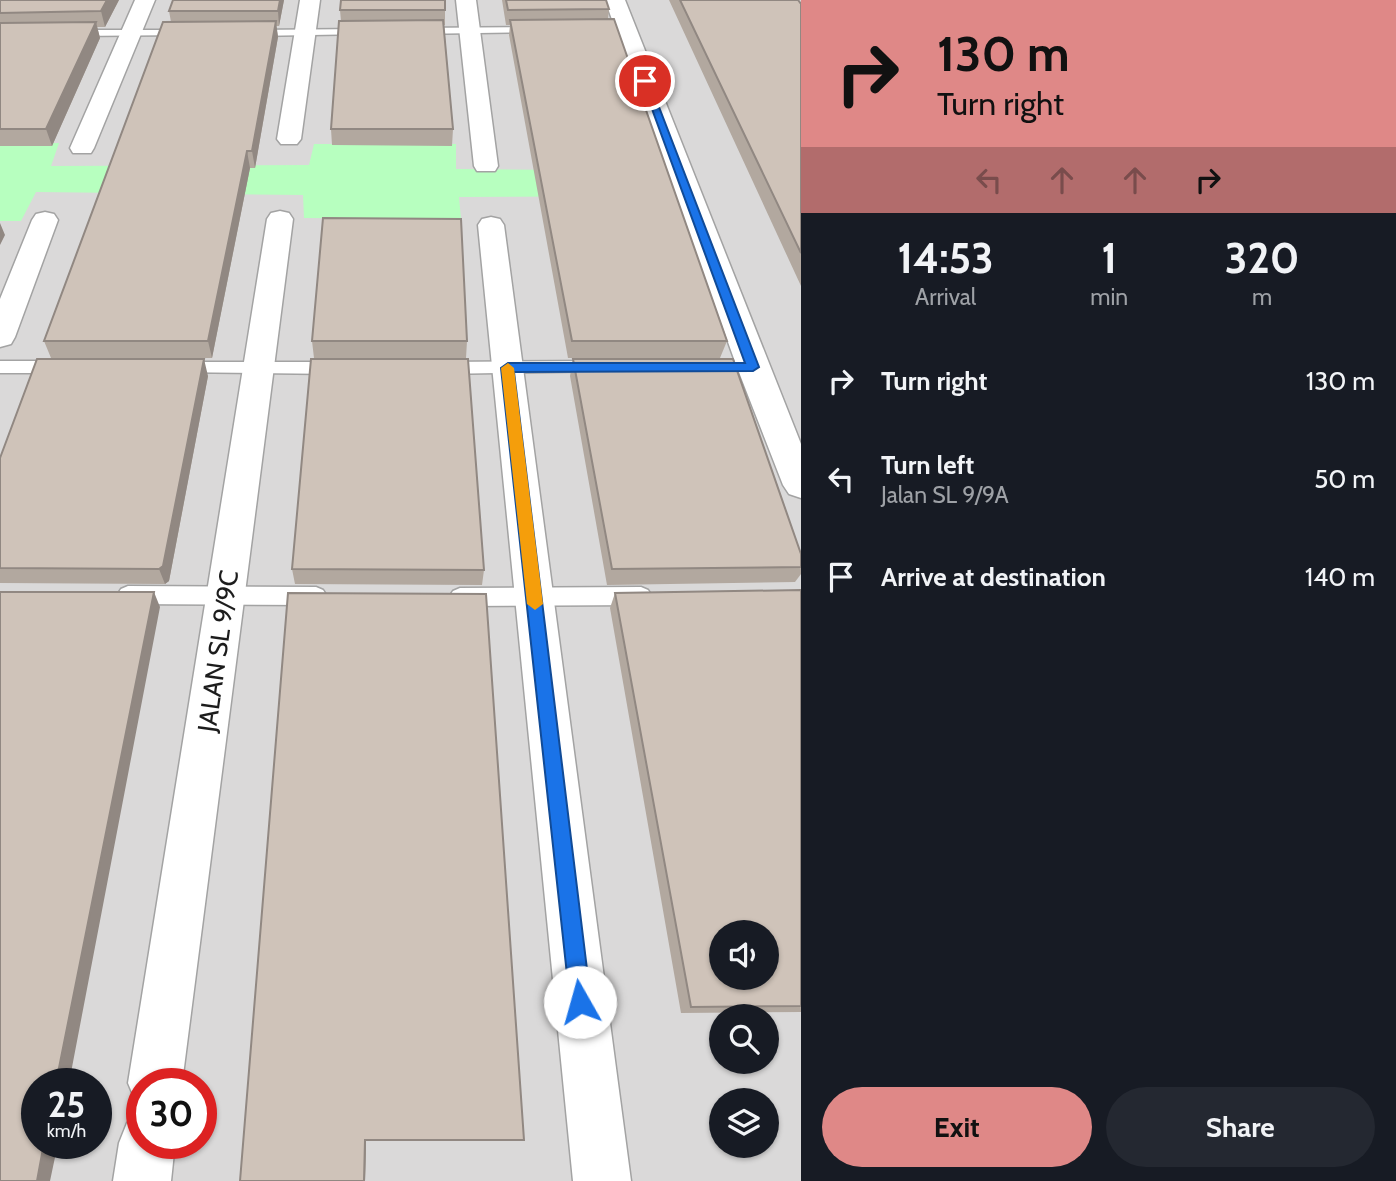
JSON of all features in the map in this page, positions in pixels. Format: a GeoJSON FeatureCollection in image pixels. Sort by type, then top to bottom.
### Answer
{"type":"FeatureCollection","features":[{"type":"Feature","properties":{"kind":"street"},"geometry":{"type":"LineString","coordinates":[[82,148],[145,0]]}},
{"type":"Feature","properties":{"kind":"street"},"geometry":{"type":"LineString","coordinates":[[289,139],[310,0]]}},
{"type":"Feature","properties":{"kind":"street"},"geometry":{"type":"LineString","coordinates":[[466,0],[486,166]]}},
{"type":"Feature","properties":{"kind":"street"},"geometry":{"type":"LineString","coordinates":[[615,0],[618,29],[746,367],[801,485]]}},
{"type":"Feature","properties":{"kind":"street","name":"JALAN SL 9/9C"},"geometry":{"type":"LineString","coordinates":[[157,1068],[280,219]]}},
{"type":"Feature","properties":{"kind":"street"},"geometry":{"type":"LineString","coordinates":[[0,337],[45,220]]}},
{"type":"Feature","properties":{"kind":"street"},"geometry":{"type":"LineString","coordinates":[[491,225],[602,1181]]}},
{"type":"Feature","properties":{"kind":"street"},"geometry":{"type":"LineString","coordinates":[[142,1181],[145,1159]]}},
{"type":"Feature","properties":{"kind":"lane"},"geometry":{"type":"LineString","coordinates":[[401,31],[547,30]]}},
{"type":"Feature","properties":{"kind":"lane"},"geometry":{"type":"LineString","coordinates":[[238,33],[373,32]]}},
{"type":"Feature","properties":{"kind":"lane"},"geometry":{"type":"LineString","coordinates":[[65,33],[198,33]]}},
{"type":"Feature","properties":{"kind":"lane"},"geometry":{"type":"LineString","coordinates":[[0,367],[82,367]]}},
{"type":"Feature","properties":{"kind":"lane"},"geometry":{"type":"LineString","coordinates":[[425,368],[617,367]]}},
{"type":"Feature","properties":{"kind":"lane"},"geometry":{"type":"LineString","coordinates":[[164,368],[356,368]]}},
{"type":"Feature","properties":{"kind":"lane"},"geometry":{"type":"LineString","coordinates":[[107,595],[339,596]]}},
{"type":"Feature","properties":{"kind":"lane"},"geometry":{"type":"LineString","coordinates":[[436,597],[668,596]]}},
{"type":"Feature","properties":{"kind":"shaded area"},"geometry":{"type":"Polygon","coordinates":[[[0,0],[801,0],[801,1181],[0,1181],[0,0]]]}},
{"type":"Feature","properties":{"kind":"green space"},"geometry":{"type":"Polygon","coordinates":[[[59,143],[51,166],[309,165],[314,144],[456,144],[456,169],[679,171],[683,196],[459,197],[461,219],[304,218],[303,195],[36,192],[21,221],[0,221],[0,144],[59,143]]]}},
{"type":"Feature","properties":{"kind":"building"},"geometry":{"type":"Polygon","coordinates":[[[0,0],[107,0],[101,11],[0,13],[0,0]]]}},
{"type":"Feature","properties":{"kind":"building"},"geometry":{"type":"Polygon","coordinates":[[[173,0],[280,0],[278,11],[169,11],[173,0]]]}},
{"type":"Feature","properties":{"kind":"building"},"geometry":{"type":"Polygon","coordinates":[[[341,0],[445,0],[445,10],[340,10],[341,0]]]}},
{"type":"Feature","properties":{"kind":"building"},"geometry":{"type":"Polygon","coordinates":[[[506,0],[606,0],[609,9],[508,10],[506,0]]]}},
{"type":"Feature","properties":{"kind":"building"},"geometry":{"type":"Polygon","coordinates":[[[680,0],[798,0],[801,4],[801,253],[680,0]]]}},
{"type":"Feature","properties":{"kind":"building"},"geometry":{"type":"Polygon","coordinates":[[[614,19],[727,341],[572,341],[510,20],[614,19]]]}},
{"type":"Feature","properties":{"kind":"building"},"geometry":{"type":"Polygon","coordinates":[[[443,20],[453,129],[331,129],[339,21],[443,20]]]}},
{"type":"Feature","properties":{"kind":"building"},"geometry":{"type":"Polygon","coordinates":[[[276,21],[252,151],[247,151],[208,341],[44,341],[163,22],[276,21]]]}},
{"type":"Feature","properties":{"kind":"building"},"geometry":{"type":"Polygon","coordinates":[[[96,22],[46,129],[0,129],[0,23],[96,22]]]}},
{"type":"Feature","properties":{"kind":"building"},"geometry":{"type":"Polygon","coordinates":[[[323,218],[461,219],[467,341],[312,341],[323,218]]]}},
{"type":"Feature","properties":{"kind":"building"},"geometry":{"type":"Polygon","coordinates":[[[37,359],[204,359],[163,566],[159,569],[0,568],[0,458],[37,359]]]}},
{"type":"Feature","properties":{"kind":"building"},"geometry":{"type":"Polygon","coordinates":[[[311,359],[468,359],[484,570],[292,569],[311,359]]]}},
{"type":"Feature","properties":{"kind":"building"},"geometry":{"type":"Polygon","coordinates":[[[573,359],[733,359],[801,554],[801,567],[612,569],[573,359]]]}},
{"type":"Feature","properties":{"kind":"building"},"geometry":{"type":"Polygon","coordinates":[[[801,590],[801,1006],[709,1004],[709,1007],[691,1007],[615,593],[801,590]]]}},
{"type":"Feature","properties":{"kind":"building"},"geometry":{"type":"Polygon","coordinates":[[[0,592],[154,592],[59,1068],[21,1068],[21,1159],[41,1159],[37,1181],[0,1181],[0,592]]]}},
{"type":"Feature","properties":{"kind":"building"},"geometry":{"type":"Polygon","coordinates":[[[288,593],[486,594],[524,1140],[365,1140],[364,1181],[240,1181],[288,593]]]}},
{"type":"Feature","properties":{"kind":"slow traffic"},"geometry":{"type":"LineString","coordinates":[[508,368],[535,604]]}},
{"type":"Feature","properties":{"kind":"route"},"geometry":{"type":"LineString","coordinates":[[580,1002],[508,368],[753,367],[645,81]]}}]}
